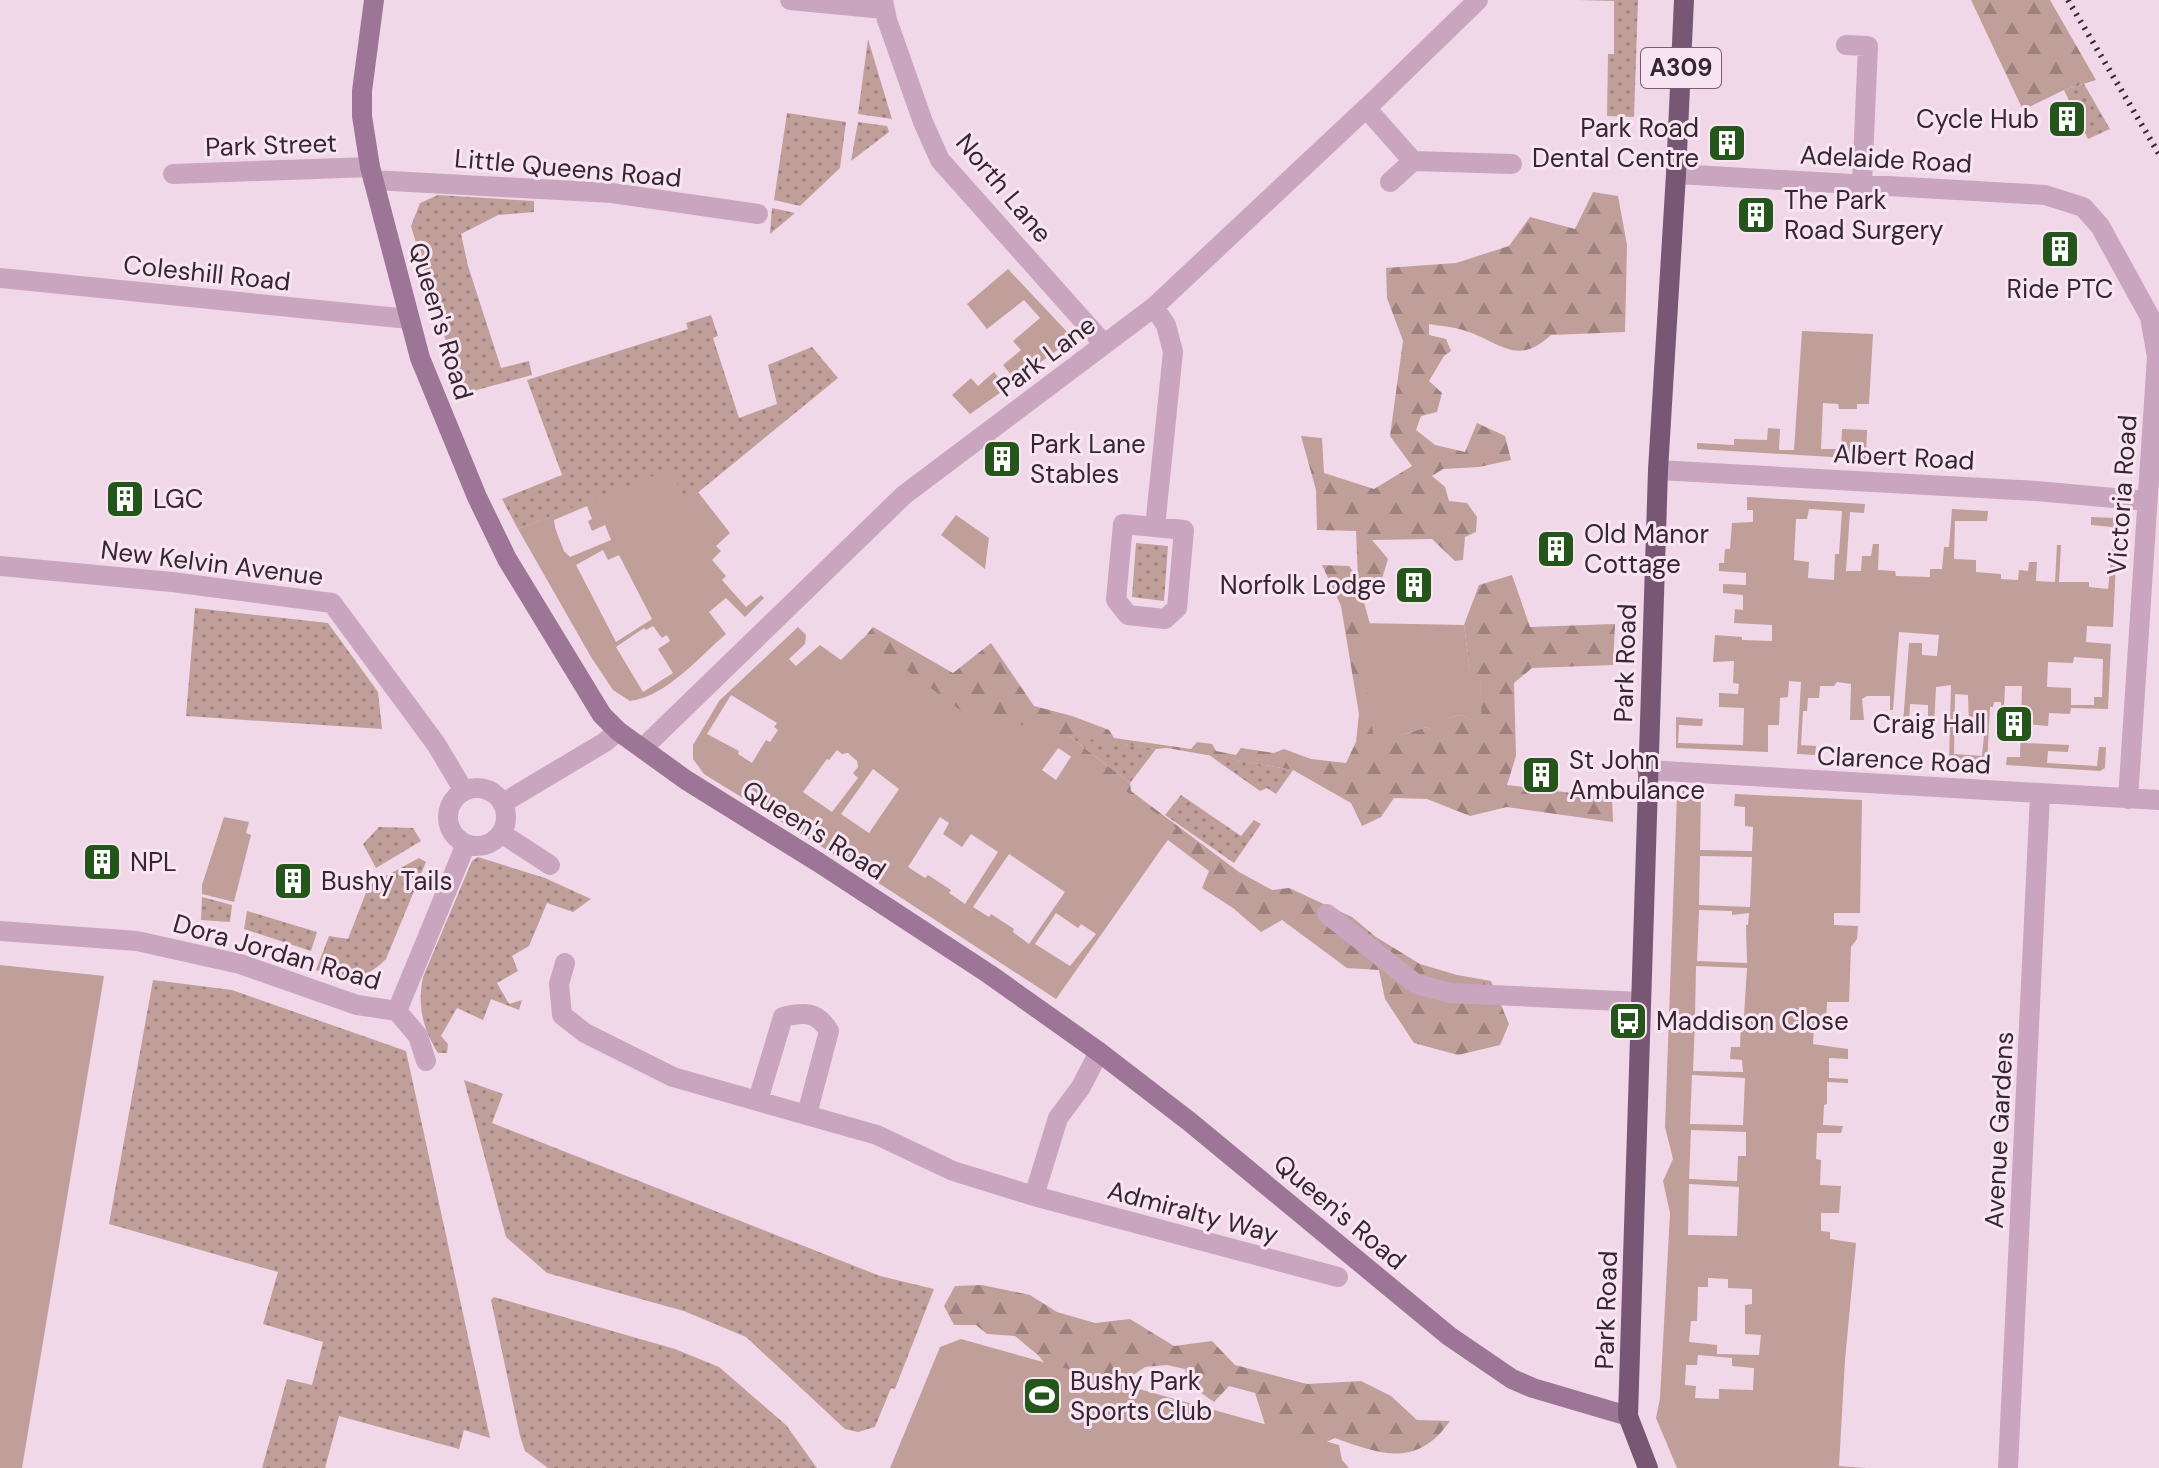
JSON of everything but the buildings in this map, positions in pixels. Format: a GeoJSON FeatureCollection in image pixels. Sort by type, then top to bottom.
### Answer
{"type":"FeatureCollection","features":[{"type":"Feature","properties":{"kind":"main road","name":"Queen's Road"},"geometry":{"type":"LineString","coordinates":[[374,0],[362,91],[362,116],[372,174],[409,319],[440,411],[507,559],[593,702],[618,731],[686,780],[989,974],[1099,1052],[1190,1122],[1449,1336],[1522,1384],[1628,1416]]}},
{"type":"Feature","properties":{"kind":"main road","name":"Park Road"},"geometry":{"type":"LineString","coordinates":[[1648,1468],[1628,1416],[1658,470],[1684,0]]}},
{"type":"Feature","properties":{"kind":"street"},"geometry":{"type":"LineString","coordinates":[[790,0],[884,4]]}},
{"type":"Feature","properties":{"kind":"street","name":"Park Lane"},"geometry":{"type":"LineString","coordinates":[[643,748],[904,495],[1154,307],[1478,0]]}},
{"type":"Feature","properties":{"kind":"street","name":"North Lane"},"geometry":{"type":"LineString","coordinates":[[884,4],[923,122],[940,160],[1104,344]]}},
{"type":"Feature","properties":{"kind":"street"},"geometry":{"type":"LineString","coordinates":[[1846,45],[1868,46],[1862,183]]}},
{"type":"Feature","properties":{"kind":"street"},"geometry":{"type":"LineString","coordinates":[[1366,108],[1413,161]]}},
{"type":"Feature","properties":{"kind":"street"},"geometry":{"type":"LineString","coordinates":[[1390,182],[1413,161],[1512,164]]}},
{"type":"Feature","properties":{"kind":"street","name":"Park Street"},"geometry":{"type":"LineString","coordinates":[[173,174],[372,174]]}},
{"type":"Feature","properties":{"kind":"street","name":"Little Queens Road"},"geometry":{"type":"LineString","coordinates":[[372,174],[597,192],[758,214]]}},
{"type":"Feature","properties":{"kind":"street","name":"Adelaide Road"},"geometry":{"type":"LineString","coordinates":[[1676,174],[2045,195],[2073,202],[2089,212]]}},
{"type":"Feature","properties":{"kind":"street","name":"Victoria Road"},"geometry":{"type":"LineString","coordinates":[[2089,212],[2100,226],[2150,317],[2157,366],[2128,799]]}},
{"type":"Feature","properties":{"kind":"street","name":"Coleshill Road"},"geometry":{"type":"LineString","coordinates":[[0,278],[409,319]]}},
{"type":"Feature","properties":{"kind":"street"},"geometry":{"type":"LineString","coordinates":[[1154,307],[1166,325],[1173,352],[1155,527]]}},
{"type":"Feature","properties":{"kind":"street","name":"Albert Road"},"geometry":{"type":"LineString","coordinates":[[1658,470],[2036,491],[2147,501]]}},
{"type":"Feature","properties":{"kind":"street"},"geometry":{"type":"LineString","coordinates":[[1123,524],[1155,527],[1184,530],[1177,608],[1165,619],[1128,615],[1116,600],[1123,524]]}},
{"type":"Feature","properties":{"kind":"street","name":"New Kelvin Avenue"},"geometry":{"type":"LineString","coordinates":[[0,566],[172,582],[332,603],[436,744],[464,791]]}},
{"type":"Feature","properties":{"kind":"street"},"geometry":{"type":"LineString","coordinates":[[503,803],[605,742],[618,731]]}},
{"type":"Feature","properties":{"kind":"street","name":"Clarence Road"},"geometry":{"type":"LineString","coordinates":[[1647,770],[2159,800]]}},
{"type":"Feature","properties":{"kind":"street"},"geometry":{"type":"LineString","coordinates":[[486,789],[503,803],[505,824],[501,833],[486,844],[466,844],[449,825],[452,802],[464,791],[486,789]]}},
{"type":"Feature","properties":{"kind":"street","name":"Avenue Gardens"},"geometry":{"type":"LineString","coordinates":[[2008,1468],[2040,794]]}},
{"type":"Feature","properties":{"kind":"street"},"geometry":{"type":"LineString","coordinates":[[501,833],[550,865]]}},
{"type":"Feature","properties":{"kind":"street"},"geometry":{"type":"LineString","coordinates":[[426,1061],[418,1036],[397,1011],[466,844]]}},
{"type":"Feature","properties":{"kind":"street"},"geometry":{"type":"LineString","coordinates":[[1327,914],[1416,984],[1450,993],[1641,1002]]}},
{"type":"Feature","properties":{"kind":"street","name":"Dora Jordan Road"},"geometry":{"type":"LineString","coordinates":[[0,931],[137,941],[240,964],[357,1005],[397,1011]]}},
{"type":"Feature","properties":{"kind":"street","name":"Admiralty Way"},"geometry":{"type":"LineString","coordinates":[[565,963],[559,984],[562,1015],[585,1033],[673,1077],[877,1135],[953,1171],[1034,1196],[1338,1277]]}},
{"type":"Feature","properties":{"kind":"street"},"geometry":{"type":"LineString","coordinates":[[758,1100],[783,1017],[802,1012],[822,1019],[829,1031],[807,1114]]}},
{"type":"Feature","properties":{"kind":"street"},"geometry":{"type":"LineString","coordinates":[[1034,1196],[1058,1118],[1081,1087],[1099,1052]]}},
{"type":"Feature","properties":{"kind":"green space"},"geometry":{"type":"Polygon","coordinates":[[[1578,0],[1638,0],[1634,117],[1607,116],[1608,54],[1614,54],[1614,1],[1578,0]]]}},
{"type":"Feature","properties":{"kind":"green space"},"geometry":{"type":"Polygon","coordinates":[[[1971,0],[2050,0],[2096,80],[2064,90],[2023,110],[1971,0]]]}},
{"type":"Feature","properties":{"kind":"green space"},"geometry":{"type":"Polygon","coordinates":[[[868,39],[892,119],[858,114],[868,39]]]}},
{"type":"Feature","properties":{"kind":"green space"},"geometry":{"type":"Polygon","coordinates":[[[2084,84],[2110,129],[2088,139],[2064,90],[2084,84]]]}},
{"type":"Feature","properties":{"kind":"green space"},"geometry":{"type":"Polygon","coordinates":[[[787,113],[846,122],[840,168],[800,206],[774,200],[787,113]]]}},
{"type":"Feature","properties":{"kind":"green space"},"geometry":{"type":"Polygon","coordinates":[[[858,122],[887,126],[889,132],[851,161],[858,122]]]}},
{"type":"Feature","properties":{"kind":"green space"},"geometry":{"type":"Polygon","coordinates":[[[1593,192],[1618,196],[1627,245],[1625,332],[1551,335],[1539,344],[1518,351],[1462,330],[1429,324],[1429,335],[1446,339],[1451,351],[1444,356],[1429,381],[1442,393],[1437,412],[1421,416],[1416,430],[1435,445],[1465,452],[1477,423],[1505,436],[1511,460],[1479,467],[1443,469],[1432,476],[1445,487],[1449,501],[1467,503],[1477,517],[1476,532],[1465,537],[1463,560],[1455,561],[1432,539],[1372,540],[1388,559],[1382,579],[1358,581],[1401,735],[1427,727],[1443,740],[1447,718],[1461,715],[1481,724],[1480,676],[1470,671],[1464,625],[1479,585],[1512,575],[1530,627],[1615,624],[1613,665],[1532,668],[1514,683],[1516,756],[1507,785],[1612,798],[1613,822],[1507,807],[1470,816],[1427,799],[1394,798],[1381,817],[1362,826],[1351,803],[1293,770],[1167,748],[1069,736],[1130,783],[1131,791],[1239,872],[1272,890],[1289,888],[1352,917],[1376,937],[1420,964],[1491,981],[1509,1024],[1500,1045],[1458,1055],[1414,1043],[1385,999],[1379,970],[1347,968],[1282,920],[1261,932],[1233,908],[1202,888],[1209,871],[1168,840],[1147,866],[1082,764],[1033,731],[932,717],[848,657],[873,627],[953,673],[991,643],[1034,706],[1109,730],[1114,738],[1191,749],[1197,742],[1212,744],[1216,751],[1236,755],[1241,748],[1274,753],[1284,749],[1311,759],[1346,763],[1356,742],[1359,714],[1341,606],[1322,565],[1349,566],[1358,579],[1356,531],[1317,530],[1316,490],[1301,436],[1322,438],[1324,473],[1374,489],[1412,466],[1390,436],[1403,341],[1387,298],[1386,268],[1456,263],[1509,246],[1530,217],[1575,229],[1593,192]]]}},
{"type":"Feature","properties":{"kind":"green space"},"geometry":{"type":"Polygon","coordinates":[[[438,195],[534,201],[534,212],[498,215],[461,234],[468,266],[501,368],[529,361],[532,375],[462,394],[411,226],[420,203],[438,195]]]}},
{"type":"Feature","properties":{"kind":"green space"},"geometry":{"type":"Polygon","coordinates":[[[772,208],[795,213],[770,234],[772,208]]]}},
{"type":"Feature","properties":{"kind":"green space"},"geometry":{"type":"Polygon","coordinates":[[[1008,269],[1070,335],[1069,342],[1015,380],[1003,365],[1021,350],[1013,341],[1040,318],[1024,300],[987,329],[967,304],[1008,269]]]}},
{"type":"Feature","properties":{"kind":"green space"},"geometry":{"type":"Polygon","coordinates":[[[711,315],[718,336],[713,338],[739,418],[777,404],[768,365],[812,347],[838,378],[685,503],[671,470],[518,529],[502,499],[562,475],[527,380],[688,329],[686,323],[711,315]]]}},
{"type":"Feature","properties":{"kind":"green space"},"geometry":{"type":"Polygon","coordinates":[[[1802,331],[1873,334],[1869,404],[1857,404],[1857,409],[1839,409],[1838,404],[1823,403],[1821,449],[1841,449],[1842,429],[1867,430],[1866,459],[1697,449],[1697,443],[1734,445],[1734,439],[1767,440],[1768,428],[1780,429],[1779,450],[1794,450],[1802,331]]]}},
{"type":"Feature","properties":{"kind":"green space"},"geometry":{"type":"Polygon","coordinates":[[[994,372],[1007,388],[970,414],[952,395],[971,378],[978,386],[994,372]]]}},
{"type":"Feature","properties":{"kind":"green space"},"geometry":{"type":"Polygon","coordinates":[[[671,469],[685,502],[698,492],[730,533],[716,546],[721,551],[712,560],[726,576],[722,580],[746,607],[761,595],[764,598],[745,617],[726,598],[709,612],[726,634],[670,684],[644,698],[630,701],[613,690],[591,657],[518,529],[671,469]],[[587,506],[554,520],[564,551],[570,557],[611,540],[605,525],[592,531],[587,506]],[[603,550],[576,565],[616,642],[652,619],[619,555],[608,560],[603,550]],[[653,626],[644,628],[616,647],[643,692],[673,673],[658,649],[670,641],[667,635],[662,638],[653,626]]]}},
{"type":"Feature","properties":{"kind":"green space"},"geometry":{"type":"Polygon","coordinates":[[[1747,497],[1865,504],[1864,513],[1850,512],[1846,571],[1861,571],[1862,556],[1871,556],[1873,544],[1879,544],[1878,570],[1895,571],[1896,576],[1930,577],[1930,569],[1942,569],[1944,547],[1949,547],[1952,509],[1988,511],[1987,521],[1955,521],[1954,559],[1976,560],[1976,572],[2001,574],[2001,579],[2018,580],[2019,570],[2028,571],[2029,562],[2037,562],[2036,581],[2055,582],[2057,545],[2061,545],[2059,582],[2089,582],[2089,587],[2108,589],[2112,549],[2115,548],[2112,527],[2091,525],[2091,517],[2118,518],[2113,627],[2087,626],[2086,642],[2111,644],[2108,709],[2071,708],[2070,714],[2049,713],[2048,726],[2025,724],[2025,743],[2069,745],[2068,752],[2048,751],[2047,763],[2097,766],[2099,747],[2106,747],[2105,768],[2100,771],[2006,765],[2007,757],[2020,757],[2022,686],[2005,686],[2004,708],[2001,708],[2001,702],[1994,702],[1990,707],[1987,765],[1949,762],[1951,685],[1936,687],[1934,725],[1928,725],[1928,705],[1910,704],[1909,723],[1903,723],[1909,643],[1922,643],[1922,655],[1937,656],[1939,635],[1899,632],[1893,710],[1890,710],[1890,696],[1867,696],[1862,699],[1864,720],[1850,720],[1851,684],[1837,682],[1834,686],[1820,686],[1819,698],[1808,698],[1807,711],[1803,711],[1801,745],[1816,746],[1815,755],[1797,754],[1801,682],[1789,681],[1788,697],[1780,698],[1779,725],[1768,725],[1768,752],[1676,748],[1676,717],[1703,719],[1702,726],[1679,725],[1678,743],[1743,745],[1744,708],[1719,707],[1719,693],[1738,694],[1739,684],[1733,683],[1734,661],[1713,662],[1715,635],[1772,641],[1772,625],[1734,623],[1735,609],[1743,610],[1743,595],[1723,593],[1723,584],[1746,585],[1746,573],[1719,571],[1719,563],[1724,563],[1725,549],[1730,549],[1732,523],[1753,522],[1753,510],[1747,510],[1747,497]],[[1809,509],[1807,519],[1796,519],[1794,560],[1809,562],[1808,578],[1834,580],[1842,511],[1809,509]],[[2074,657],[2073,663],[2048,662],[2047,687],[2071,688],[2071,705],[2094,705],[2094,697],[2102,697],[2103,659],[2074,657]],[[1955,694],[1954,754],[1982,756],[1986,714],[1975,713],[1974,726],[1969,725],[1968,695],[1955,694]]]}},
{"type":"Feature","properties":{"kind":"green space"},"geometry":{"type":"Polygon","coordinates":[[[956,515],[989,538],[985,569],[941,535],[956,515]]]}},
{"type":"Feature","properties":{"kind":"green space"},"geometry":{"type":"Polygon","coordinates":[[[1136,543],[1168,546],[1164,601],[1132,597],[1136,543]]]}},
{"type":"Feature","properties":{"kind":"green space"},"geometry":{"type":"Polygon","coordinates":[[[195,608],[328,623],[378,692],[382,729],[186,716],[195,608]]]}},
{"type":"Feature","properties":{"kind":"green space"},"geometry":{"type":"Polygon","coordinates":[[[1359,623],[1464,625],[1470,670],[1480,676],[1482,725],[1461,715],[1448,718],[1443,741],[1427,727],[1401,735],[1373,734],[1359,623]]]}},
{"type":"Feature","properties":{"kind":"green space"},"geometry":{"type":"Polygon","coordinates":[[[798,627],[806,635],[805,644],[789,659],[796,666],[820,645],[841,660],[863,638],[963,712],[1042,729],[1176,828],[1056,999],[848,863],[704,774],[693,759],[693,745],[719,701],[798,627]],[[731,695],[707,734],[739,751],[738,754],[752,763],[766,740],[770,742],[778,730],[774,727],[777,723],[731,695]],[[1059,747],[1042,770],[1056,780],[1072,755],[1059,747]],[[837,750],[803,792],[832,812],[858,778],[853,773],[858,767],[857,761],[848,753],[842,754],[837,750]],[[873,769],[841,814],[869,833],[899,789],[873,769]],[[940,817],[908,867],[925,878],[928,875],[965,904],[998,852],[971,834],[962,847],[943,834],[949,823],[940,817]],[[1009,854],[973,907],[989,917],[991,914],[1014,929],[1013,932],[1029,944],[1065,892],[1009,854]],[[1056,913],[1035,944],[1070,966],[1096,934],[1081,924],[1078,928],[1056,913]]]}},
{"type":"Feature","properties":{"kind":"green space"},"geometry":{"type":"Polygon","coordinates":[[[1068,735],[1156,749],[1130,783],[1068,735]]]}},
{"type":"Feature","properties":{"kind":"green space"},"geometry":{"type":"Polygon","coordinates":[[[1209,755],[1293,770],[1276,794],[1267,788],[1260,791],[1209,755]]]}},
{"type":"Feature","properties":{"kind":"green space"},"geometry":{"type":"Polygon","coordinates":[[[1684,790],[1701,792],[1700,850],[1752,851],[1753,827],[1745,826],[1745,807],[1734,806],[1735,794],[1862,800],[1860,913],[1834,913],[1834,925],[1858,926],[1857,939],[1851,947],[1849,1002],[1827,1002],[1826,1024],[1814,1025],[1813,1044],[1848,1049],[1848,1059],[1829,1058],[1829,1078],[1848,1079],[1848,1083],[1827,1082],[1827,1104],[1824,1105],[1823,1125],[1843,1126],[1841,1133],[1817,1133],[1816,1159],[1821,1160],[1820,1185],[1841,1186],[1839,1213],[1821,1213],[1821,1231],[1830,1232],[1830,1239],[1856,1243],[1839,1466],[1867,1468],[1677,1468],[1656,1418],[1660,1398],[1670,1213],[1663,1181],[1673,1159],[1665,1127],[1677,794],[1684,790]],[[1700,856],[1699,905],[1750,907],[1752,857],[1700,856]],[[1699,910],[1697,961],[1747,963],[1746,925],[1749,913],[1732,915],[1732,911],[1699,910]],[[1696,966],[1695,1016],[1744,1016],[1747,968],[1696,966]],[[1695,1021],[1693,1071],[1743,1072],[1742,1060],[1730,1059],[1731,1047],[1740,1047],[1741,1022],[1695,1021]],[[1692,1075],[1690,1124],[1743,1125],[1745,1078],[1692,1075]],[[1691,1130],[1689,1179],[1737,1181],[1738,1156],[1746,1156],[1746,1132],[1691,1130]],[[1689,1184],[1688,1235],[1737,1236],[1739,1187],[1689,1184]],[[1708,1278],[1708,1287],[1698,1287],[1697,1321],[1691,1321],[1689,1342],[1717,1345],[1717,1354],[1759,1355],[1761,1335],[1745,1334],[1745,1305],[1752,1304],[1752,1289],[1728,1288],[1728,1279],[1708,1278]],[[1698,1355],[1697,1365],[1686,1365],[1685,1385],[1696,1386],[1695,1398],[1719,1399],[1719,1389],[1753,1390],[1754,1368],[1732,1366],[1732,1358],[1698,1355]]]}},
{"type":"Feature","properties":{"kind":"green space"},"geometry":{"type":"Polygon","coordinates":[[[1181,795],[1241,836],[1254,820],[1261,824],[1234,863],[1165,815],[1181,795]]]}},
{"type":"Feature","properties":{"kind":"green space"},"geometry":{"type":"Polygon","coordinates":[[[224,817],[249,822],[246,833],[251,835],[234,902],[202,894],[202,885],[224,817]]]}},
{"type":"Feature","properties":{"kind":"green space"},"geometry":{"type":"Polygon","coordinates":[[[379,827],[413,828],[421,841],[376,868],[363,844],[379,827]]]}},
{"type":"Feature","properties":{"kind":"green space"},"geometry":{"type":"Polygon","coordinates":[[[478,857],[545,878],[591,899],[573,912],[547,903],[529,946],[512,956],[518,971],[497,983],[509,1004],[522,1000],[519,1010],[491,999],[483,1020],[457,1008],[441,1036],[448,1044],[447,1053],[438,1053],[423,1017],[423,977],[472,861],[478,857]]]}},
{"type":"Feature","properties":{"kind":"green space"},"geometry":{"type":"Polygon","coordinates":[[[419,858],[426,862],[386,959],[361,976],[336,976],[316,970],[329,936],[348,939],[367,890],[373,883],[419,858]]]}},
{"type":"Feature","properties":{"kind":"green space"},"geometry":{"type":"Polygon","coordinates":[[[202,897],[232,905],[230,922],[201,920],[202,897]]]}},
{"type":"Feature","properties":{"kind":"green space"},"geometry":{"type":"Polygon","coordinates":[[[247,911],[317,932],[311,951],[244,929],[247,911]]]}},
{"type":"Feature","properties":{"kind":"green space"},"geometry":{"type":"Polygon","coordinates":[[[0,965],[104,976],[22,1468],[0,1468],[0,965]]]}},
{"type":"Feature","properties":{"kind":"green space"},"geometry":{"type":"Polygon","coordinates":[[[153,980],[232,990],[406,1051],[490,1438],[464,1430],[459,1449],[339,1416],[325,1468],[262,1468],[287,1379],[312,1385],[323,1342],[263,1324],[278,1272],[109,1224],[153,980]]]}},
{"type":"Feature","properties":{"kind":"green space"},"geometry":{"type":"Polygon","coordinates":[[[464,1080],[503,1094],[492,1123],[880,1276],[934,1289],[895,1389],[891,1388],[875,1427],[858,1432],[845,1429],[746,1337],[684,1311],[547,1273],[506,1237],[464,1080]]]}},
{"type":"Feature","properties":{"kind":"green space"},"geometry":{"type":"Polygon","coordinates":[[[982,1285],[1030,1295],[1057,1312],[1095,1323],[1130,1319],[1174,1346],[1212,1341],[1235,1365],[1307,1384],[1361,1381],[1391,1396],[1417,1420],[1450,1421],[1438,1436],[1412,1452],[1383,1452],[1335,1438],[1295,1456],[1272,1446],[1255,1393],[1229,1386],[1214,1402],[1189,1384],[1185,1369],[1167,1365],[1145,1367],[1126,1380],[1062,1387],[1039,1356],[1015,1336],[987,1334],[976,1325],[954,1325],[944,1306],[955,1286],[982,1285]]]}},
{"type":"Feature","properties":{"kind":"green space"},"geometry":{"type":"Polygon","coordinates":[[[494,1297],[675,1349],[719,1367],[786,1425],[817,1468],[548,1468],[525,1451],[520,1436],[491,1300],[494,1297]]]}},
{"type":"Feature","properties":{"kind":"green space","name":"Bushy Park Sports Club"},"geometry":{"type":"Polygon","coordinates":[[[961,1339],[1339,1445],[1342,1460],[1349,1468],[890,1468],[940,1347],[961,1339]]]}},
{"type":"Feature","properties":{"kind":"railway"},"geometry":{"type":"LineString","coordinates":[[2068,0],[2159,154]]}},
{"type":"Feature","properties":{"kind":"place","name":"Cycle Hub"},"geometry":{"type":"Point","coordinates":[2067,119]}},
{"type":"Feature","properties":{"kind":"place","name":"Park Road Dental Centre"},"geometry":{"type":"Point","coordinates":[1727,143]}},
{"type":"Feature","properties":{"kind":"place","name":"The Park Road Surgery"},"geometry":{"type":"Point","coordinates":[1756,215]}},
{"type":"Feature","properties":{"kind":"place","name":"Ride PTC"},"geometry":{"type":"Point","coordinates":[2060,249]}},
{"type":"Feature","properties":{"kind":"place","name":"Park Lane Stables"},"geometry":{"type":"Point","coordinates":[1002,459]}},
{"type":"Feature","properties":{"kind":"place","name":"LGC"},"geometry":{"type":"Point","coordinates":[125,499]}},
{"type":"Feature","properties":{"kind":"place","name":"Old Manor Cottage"},"geometry":{"type":"Point","coordinates":[1556,549]}},
{"type":"Feature","properties":{"kind":"place","name":"Norfolk Lodge"},"geometry":{"type":"Point","coordinates":[1414,585]}},
{"type":"Feature","properties":{"kind":"place","name":"Craig Hall"},"geometry":{"type":"Point","coordinates":[2014,724]}},
{"type":"Feature","properties":{"kind":"place","name":"St John Ambulance"},"geometry":{"type":"Point","coordinates":[1541,775]}},
{"type":"Feature","properties":{"kind":"place","name":"NPL"},"geometry":{"type":"Point","coordinates":[102,862]}},
{"type":"Feature","properties":{"kind":"place","name":"Bushy Tails"},"geometry":{"type":"Point","coordinates":[293,881]}},
{"type":"Feature","properties":{"kind":"place","name":"Maddison Close"},"geometry":{"type":"Point","coordinates":[1628,1021]}},
{"type":"Feature","properties":{"kind":"place","name":"Bushy Park Sports Club"},"geometry":{"type":"Point","coordinates":[1042,1396]}}]}
